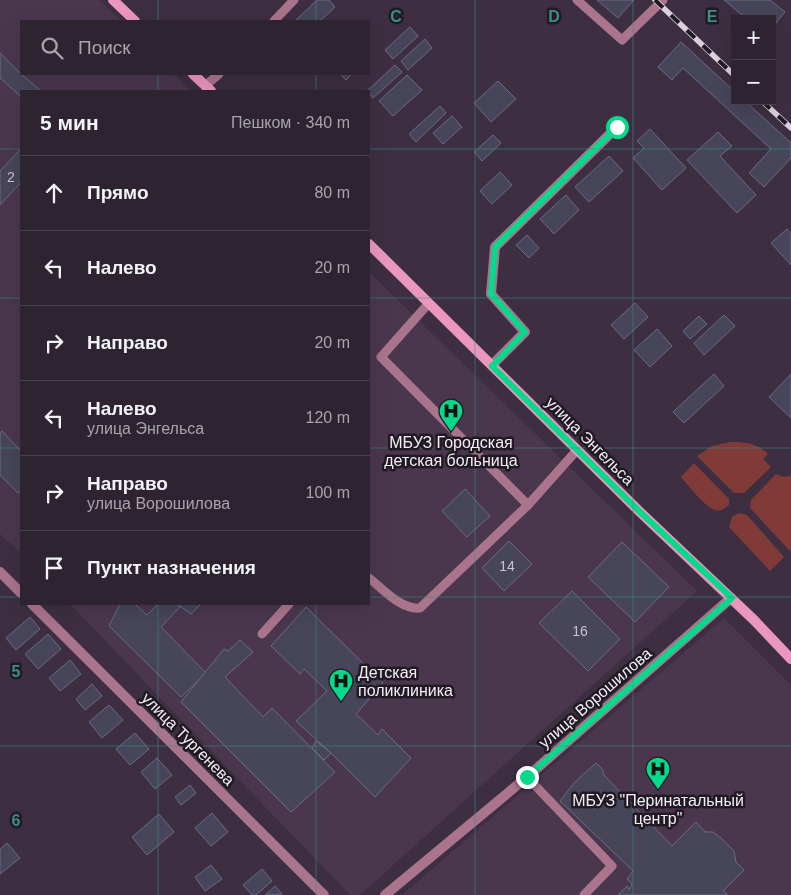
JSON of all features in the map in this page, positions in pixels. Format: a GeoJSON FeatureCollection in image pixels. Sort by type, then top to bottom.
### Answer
{"type":"FeatureCollection","features":[{"type":"Feature","properties":{"kind":"main road"},"geometry":{"type":"LineString","coordinates":[[113,0],[134,20]]}},
{"type":"Feature","properties":{"kind":"main road"},"geometry":{"type":"LineString","coordinates":[[194,75],[209,88]]}},
{"type":"Feature","properties":{"kind":"main road","name":"улица Энгельса"},"geometry":{"type":"LineString","coordinates":[[370,245],[640,512],[732,598],[791,659]]}},
{"type":"Feature","properties":{"kind":"street"},"geometry":{"type":"LineString","coordinates":[[492,366],[525,332],[491,294],[495,247],[617,127]]}},
{"type":"Feature","properties":{"kind":"street"},"geometry":{"type":"LineString","coordinates":[[0,572],[20,592]]}},
{"type":"Feature","properties":{"kind":"street","name":"улица Ворошилова"},"geometry":{"type":"LineString","coordinates":[[385,895],[527,777],[732,598]]}},
{"type":"Feature","properties":{"kind":"street","name":"улица Тургенева"},"geometry":{"type":"LineString","coordinates":[[33,605],[324,895]]}},
{"type":"Feature","properties":{"kind":"lane"},"geometry":{"type":"LineString","coordinates":[[275,20],[294,0]]}},
{"type":"Feature","properties":{"kind":"lane"},"geometry":{"type":"LineString","coordinates":[[577,0],[622,40],[663,0]]}},
{"type":"Feature","properties":{"kind":"lane"},"geometry":{"type":"LineString","coordinates":[[209,88],[218,75]]}},
{"type":"Feature","properties":{"kind":"lane"},"geometry":{"type":"LineString","coordinates":[[429,303],[381,357],[528,504]]}},
{"type":"Feature","properties":{"kind":"lane"},"geometry":{"type":"LineString","coordinates":[[370,579],[404,606],[420,608],[528,504],[577,450]]}},
{"type":"Feature","properties":{"kind":"lane"},"geometry":{"type":"LineString","coordinates":[[262,634],[288,605]]}},
{"type":"Feature","properties":{"kind":"lane"},"geometry":{"type":"LineString","coordinates":[[527,777],[612,866],[584,895]]}},
{"type":"Feature","properties":{"kind":"shaded area"},"geometry":{"type":"Polygon","coordinates":[[[0,0],[99,0],[121,20],[20,20],[20,75],[175,75],[190,90],[20,90],[20,552],[0,534],[0,0]]]}},
{"type":"Feature","properties":{"kind":"shaded area","name":"МБУЗ Городская детская больница"},"geometry":{"type":"Polygon","coordinates":[[[370,273],[697,591],[360,895],[350,895],[71,605],[370,605],[370,273]]]}},
{"type":"Feature","properties":{"kind":"shaded area"},"geometry":{"type":"Polygon","coordinates":[[[730,442],[741,442],[760,447],[768,454],[763,459],[771,467],[744,493],[734,493],[697,456],[712,446],[730,442]]]}},
{"type":"Feature","properties":{"kind":"shaded area"},"geometry":{"type":"Polygon","coordinates":[[[694,463],[729,499],[729,505],[719,510],[711,508],[706,505],[681,477],[694,463]]]}},
{"type":"Feature","properties":{"kind":"shaded area"},"geometry":{"type":"Polygon","coordinates":[[[776,474],[784,477],[791,476],[790,551],[750,508],[751,500],[776,474]]]}},
{"type":"Feature","properties":{"kind":"shaded area"},"geometry":{"type":"Polygon","coordinates":[[[739,513],[747,515],[784,557],[770,571],[729,527],[732,517],[739,513]]]}},
{"type":"Feature","properties":{"kind":"shaded area","name":"МБУЗ \"Перинатальный центр\""},"geometry":{"type":"Polygon","coordinates":[[[724,618],[791,685],[791,895],[402,895],[724,618]]]}},
{"type":"Feature","properties":{"kind":"building"},"geometry":{"type":"Polygon","coordinates":[[[317,0],[329,0],[335,7],[321,20],[296,20],[317,0]]]}},
{"type":"Feature","properties":{"kind":"building"},"geometry":{"type":"Polygon","coordinates":[[[597,0],[634,0],[618,18],[597,0]]]}},
{"type":"Feature","properties":{"kind":"building"},"geometry":{"type":"Polygon","coordinates":[[[724,0],[770,0],[785,12],[776,23],[776,15],[742,15],[724,0]]]}},
{"type":"Feature","properties":{"kind":"building"},"geometry":{"type":"Polygon","coordinates":[[[410,27],[418,36],[393,59],[385,50],[410,27]]]}},
{"type":"Feature","properties":{"kind":"building"},"geometry":{"type":"Polygon","coordinates":[[[425,39],[432,48],[408,70],[401,61],[425,39]]]}},
{"type":"Feature","properties":{"kind":"building"},"geometry":{"type":"Polygon","coordinates":[[[681,42],[731,88],[731,105],[749,105],[791,143],[791,158],[764,187],[749,173],[771,149],[683,68],[672,80],[658,67],[681,42]]]}},
{"type":"Feature","properties":{"kind":"building"},"geometry":{"type":"Polygon","coordinates":[[[0,53],[20,75],[40,90],[20,90],[20,96],[0,78],[0,53]]]}},
{"type":"Feature","properties":{"kind":"building"},"geometry":{"type":"Polygon","coordinates":[[[395,65],[402,72],[373,98],[370,94],[370,90],[368,90],[395,65]]]}},
{"type":"Feature","properties":{"kind":"building"},"geometry":{"type":"Polygon","coordinates":[[[341,75],[351,75],[346,80],[341,75]]]}},
{"type":"Feature","properties":{"kind":"building"},"geometry":{"type":"Polygon","coordinates":[[[407,75],[422,90],[393,116],[379,101],[407,75]]]}},
{"type":"Feature","properties":{"kind":"building"},"geometry":{"type":"Polygon","coordinates":[[[498,81],[516,99],[491,122],[474,103],[498,81]]]}},
{"type":"Feature","properties":{"kind":"building"},"geometry":{"type":"Polygon","coordinates":[[[440,106],[446,113],[416,142],[409,134],[440,106]]]}},
{"type":"Feature","properties":{"kind":"building"},"geometry":{"type":"Polygon","coordinates":[[[452,116],[462,127],[443,144],[433,133],[452,116]]]}},
{"type":"Feature","properties":{"kind":"building"},"geometry":{"type":"Polygon","coordinates":[[[650,129],[686,168],[662,190],[633,158],[644,148],[637,141],[650,129]]]}},
{"type":"Feature","properties":{"kind":"building"},"geometry":{"type":"Polygon","coordinates":[[[718,132],[732,146],[720,156],[756,195],[737,213],[687,160],[718,132]]]}},
{"type":"Feature","properties":{"kind":"building"},"geometry":{"type":"Polygon","coordinates":[[[493,135],[501,143],[482,161],[474,152],[493,135]]]}},
{"type":"Feature","properties":{"kind":"building"},"geometry":{"type":"Polygon","coordinates":[[[20,150],[20,183],[0,205],[0,171],[20,150]]]}},
{"type":"Feature","properties":{"kind":"building"},"geometry":{"type":"Polygon","coordinates":[[[609,156],[623,171],[589,202],[575,187],[609,156]]]}},
{"type":"Feature","properties":{"kind":"building"},"geometry":{"type":"Polygon","coordinates":[[[500,172],[512,185],[492,204],[480,191],[500,172]]]}},
{"type":"Feature","properties":{"kind":"building"},"geometry":{"type":"Polygon","coordinates":[[[566,195],[579,210],[554,234],[540,219],[566,195]]]}},
{"type":"Feature","properties":{"kind":"building"},"geometry":{"type":"Polygon","coordinates":[[[787,229],[791,234],[791,265],[771,243],[787,229]]]}},
{"type":"Feature","properties":{"kind":"building"},"geometry":{"type":"Polygon","coordinates":[[[527,235],[539,248],[529,258],[516,245],[527,235]]]}},
{"type":"Feature","properties":{"kind":"building"},"geometry":{"type":"Polygon","coordinates":[[[635,303],[648,317],[624,339],[611,325],[635,303]]]}},
{"type":"Feature","properties":{"kind":"building"},"geometry":{"type":"Polygon","coordinates":[[[724,315],[735,326],[704,355],[694,343],[724,315]]]}},
{"type":"Feature","properties":{"kind":"building"},"geometry":{"type":"Polygon","coordinates":[[[699,316],[707,324],[690,339],[683,331],[699,316]]]}},
{"type":"Feature","properties":{"kind":"building"},"geometry":{"type":"Polygon","coordinates":[[[657,329],[672,346],[650,367],[634,350],[657,329]]]}},
{"type":"Feature","properties":{"kind":"building"},"geometry":{"type":"Polygon","coordinates":[[[714,374],[724,386],[684,423],[673,412],[714,374]]]}},
{"type":"Feature","properties":{"kind":"building"},"geometry":{"type":"Polygon","coordinates":[[[791,374],[791,418],[769,397],[791,374]]]}},
{"type":"Feature","properties":{"kind":"building"},"geometry":{"type":"Polygon","coordinates":[[[2,431],[20,450],[20,491],[18,493],[0,475],[0,433],[2,431]]]}},
{"type":"Feature","properties":{"kind":"building"},"geometry":{"type":"Polygon","coordinates":[[[465,489],[490,516],[467,537],[442,511],[465,489]]]}},
{"type":"Feature","properties":{"kind":"building"},"geometry":{"type":"Polygon","coordinates":[[[509,541],[532,564],[504,591],[482,568],[509,541]]]}},
{"type":"Feature","properties":{"kind":"building"},"geometry":{"type":"Polygon","coordinates":[[[622,542],[669,587],[635,622],[588,577],[622,542]]]}},
{"type":"Feature","properties":{"kind":"building"},"geometry":{"type":"Polygon","coordinates":[[[572,591],[620,639],[588,671],[539,623],[572,591]]]}},
{"type":"Feature","properties":{"kind":"building"},"geometry":{"type":"Polygon","coordinates":[[[120,605],[136,605],[147,615],[157,605],[178,605],[180,607],[161,627],[206,673],[181,697],[109,626],[120,605]]]}},
{"type":"Feature","properties":{"kind":"building"},"geometry":{"type":"Polygon","coordinates":[[[178,605],[200,605],[191,614],[178,605]]]}},
{"type":"Feature","properties":{"kind":"building","name":"Детская поликлиника"},"geometry":{"type":"Polygon","coordinates":[[[306,607],[383,683],[356,714],[378,735],[382,729],[411,758],[375,797],[296,721],[327,691],[304,669],[300,674],[271,646],[306,607]]]}},
{"type":"Feature","properties":{"kind":"building"},"geometry":{"type":"Polygon","coordinates":[[[30,617],[40,629],[16,650],[6,638],[30,617]]]}},
{"type":"Feature","properties":{"kind":"building"},"geometry":{"type":"Polygon","coordinates":[[[48,634],[61,649],[38,669],[25,654],[48,634]]]}},
{"type":"Feature","properties":{"kind":"building"},"geometry":{"type":"Polygon","coordinates":[[[240,640],[253,652],[225,677],[263,717],[272,708],[335,772],[291,812],[181,702],[224,649],[228,651],[240,640]]]}},
{"type":"Feature","properties":{"kind":"building"},"geometry":{"type":"Polygon","coordinates":[[[70,660],[81,674],[60,691],[49,678],[70,660]]]}},
{"type":"Feature","properties":{"kind":"building"},"geometry":{"type":"Polygon","coordinates":[[[92,684],[102,696],[85,710],[76,699],[92,684]]]}},
{"type":"Feature","properties":{"kind":"building"},"geometry":{"type":"Polygon","coordinates":[[[109,705],[123,720],[102,738],[89,722],[109,705]]]}},
{"type":"Feature","properties":{"kind":"building"},"geometry":{"type":"Polygon","coordinates":[[[135,733],[149,749],[130,765],[116,749],[135,733]]]}},
{"type":"Feature","properties":{"kind":"building"},"geometry":{"type":"Polygon","coordinates":[[[316,741],[331,753],[324,760],[312,748],[316,741]]]}},
{"type":"Feature","properties":{"kind":"building"},"geometry":{"type":"Polygon","coordinates":[[[157,758],[172,775],[155,789],[141,772],[157,758]]]}},
{"type":"Feature","properties":{"kind":"building"},"geometry":{"type":"Polygon","coordinates":[[[596,763],[603,770],[603,774],[672,846],[696,822],[705,832],[713,832],[734,851],[736,862],[744,870],[723,891],[728,895],[618,895],[627,886],[629,890],[632,884],[627,879],[633,871],[560,801],[575,782],[596,763]]]}},
{"type":"Feature","properties":{"kind":"building"},"geometry":{"type":"Polygon","coordinates":[[[190,785],[196,793],[181,805],[175,797],[190,785]]]}},
{"type":"Feature","properties":{"kind":"building"},"geometry":{"type":"Polygon","coordinates":[[[212,813],[228,832],[211,846],[195,828],[212,813]]]}},
{"type":"Feature","properties":{"kind":"building"},"geometry":{"type":"Polygon","coordinates":[[[159,814],[174,832],[147,855],[132,837],[159,814]]]}},
{"type":"Feature","properties":{"kind":"building"},"geometry":{"type":"Polygon","coordinates":[[[7,843],[20,858],[0,874],[0,849],[7,843]]]}},
{"type":"Feature","properties":{"kind":"building"},"geometry":{"type":"Polygon","coordinates":[[[211,865],[222,879],[205,891],[195,877],[211,865]]]}},
{"type":"Feature","properties":{"kind":"building"},"geometry":{"type":"Polygon","coordinates":[[[262,869],[272,881],[256,895],[252,895],[243,885],[262,869]]]}},
{"type":"Feature","properties":{"kind":"building"},"geometry":{"type":"Polygon","coordinates":[[[275,886],[282,894],[265,895],[275,886]]]}},
{"type":"Feature","properties":{"kind":"railway"},"geometry":{"type":"LineString","coordinates":[[655,0],[731,72]]}},
{"type":"Feature","properties":{"kind":"railway"},"geometry":{"type":"LineString","coordinates":[[766,105],[791,128]]}},
{"type":"Feature","properties":{"kind":"place","name":"МБУЗ Городская детская больница"},"geometry":{"type":"Point","coordinates":[451,432]}},
{"type":"Feature","properties":{"kind":"place","name":"Детская поликлиника"},"geometry":{"type":"Point","coordinates":[341,702]}},
{"type":"Feature","properties":{"kind":"place","name":"МБУЗ \"Перинатальный центр\""},"geometry":{"type":"Point","coordinates":[658,790]}},
{"type":"Feature","properties":{"kind":"route"},"geometry":{"type":"LineString","coordinates":[[527,777],[732,598],[640,512],[492,366],[525,332],[491,294],[495,247],[617,127]]}}]}
